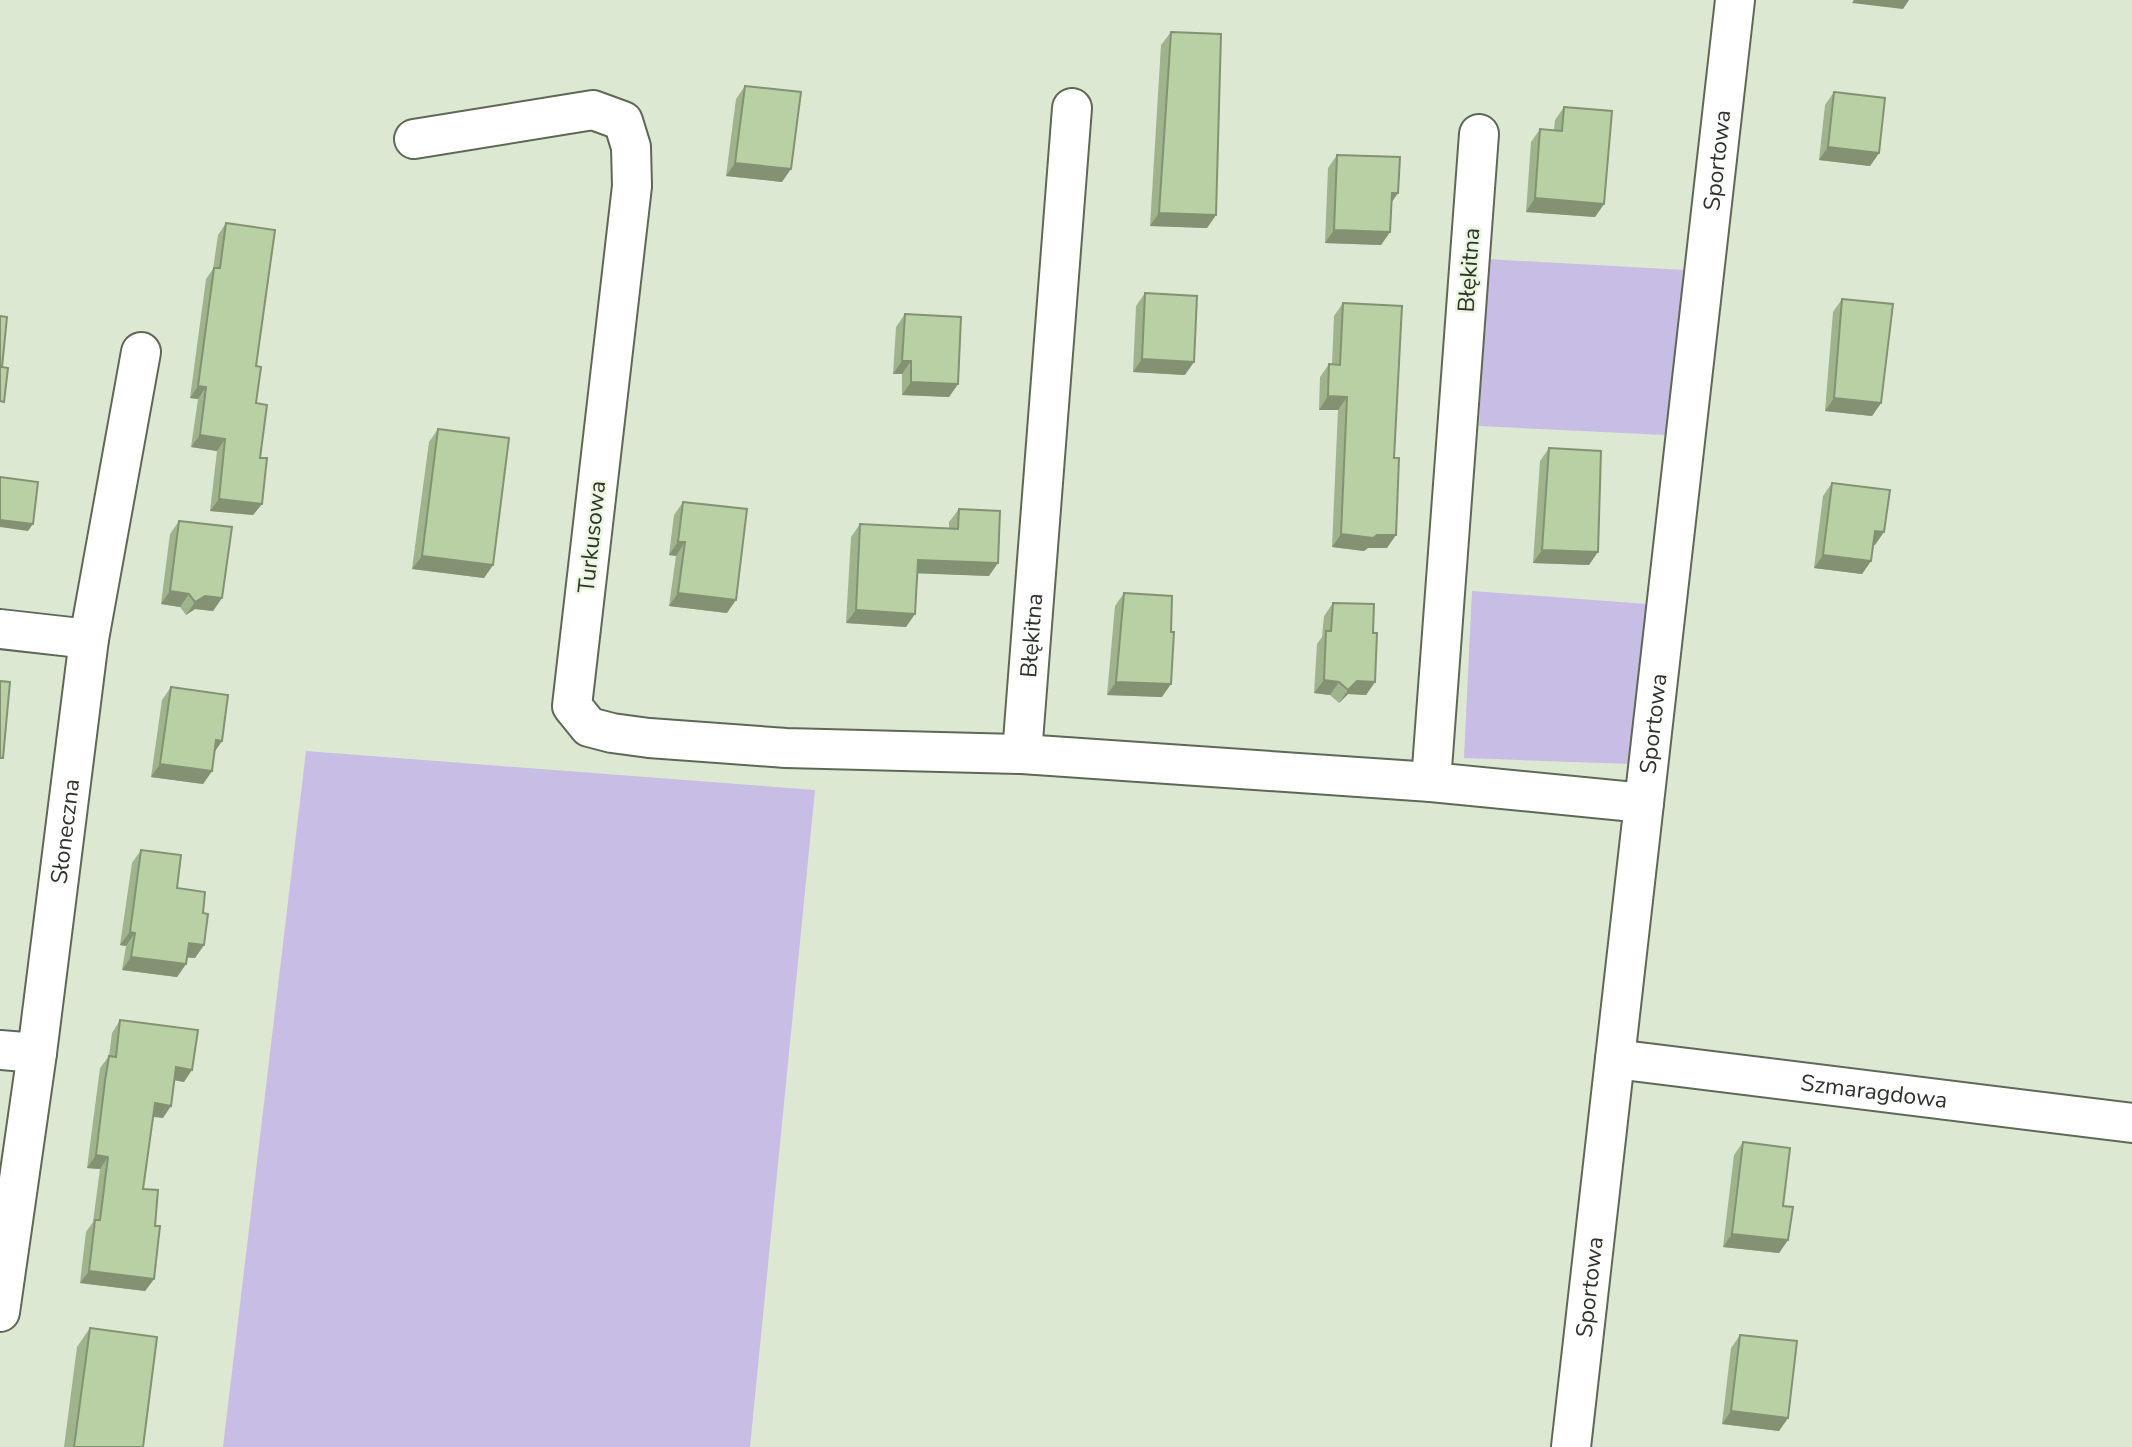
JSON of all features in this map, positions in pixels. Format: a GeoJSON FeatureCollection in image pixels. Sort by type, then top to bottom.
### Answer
{"type":"FeatureCollection","features":[{"type":"Feature","properties":{"kind":"street","name":"Sportowa"},"geometry":{"type":"LineString","coordinates":[[1571,1447],[1735,0]]}},
{"type":"Feature","properties":{"kind":"street","name":"Błękitna"},"geometry":{"type":"LineString","coordinates":[[1022,754],[1072,108]]}},
{"type":"Feature","properties":{"kind":"street","name":"Turkusowa"},"geometry":{"type":"LineString","coordinates":[[414,139],[593,110],[623,121],[631,147],[632,186],[572,706],[589,727],[624,735],[786,748],[1022,754]]}},
{"type":"Feature","properties":{"kind":"street","name":"Błękitna"},"geometry":{"type":"LineString","coordinates":[[1431,782],[1479,134]]}},
{"type":"Feature","properties":{"kind":"street","name":"Słoneczna"},"geometry":{"type":"LineString","coordinates":[[0,1312],[19,1051],[141,352]]}},
{"type":"Feature","properties":{"kind":"street"},"geometry":{"type":"LineString","coordinates":[[0,629],[89,639]]}},
{"type":"Feature","properties":{"kind":"street"},"geometry":{"type":"LineString","coordinates":[[1022,754],[1431,782],[1644,803]]}},
{"type":"Feature","properties":{"kind":"street","name":"Szmaragdowa"},"geometry":{"type":"LineString","coordinates":[[1615,1059],[2132,1123]]}},
{"type":"Feature","properties":{"kind":"shaded area"},"geometry":{"type":"Polygon","coordinates":[[[1487,259],[1685,270],[1665,435],[1479,426],[1487,259]]]}},
{"type":"Feature","properties":{"kind":"shaded area"},"geometry":{"type":"Polygon","coordinates":[[[1472,591],[1647,604],[1630,764],[1464,758],[1472,591]]]}},
{"type":"Feature","properties":{"kind":"shaded area"},"geometry":{"type":"Polygon","coordinates":[[[306,751],[815,790],[750,1447],[223,1447],[306,751]]]}},
{"type":"Feature","properties":{"kind":"building"},"geometry":{"type":"Polygon","coordinates":[[[1171,32],[1221,34],[1216,215],[1159,213],[1171,32]]]}},
{"type":"Feature","properties":{"kind":"building"},"geometry":{"type":"Polygon","coordinates":[[[745,86],[801,92],[791,169],[735,163],[745,86]]]}},
{"type":"Feature","properties":{"kind":"building"},"geometry":{"type":"Polygon","coordinates":[[[1834,92],[1885,98],[1879,153],[1828,147],[1834,92]]]}},
{"type":"Feature","properties":{"kind":"building"},"geometry":{"type":"Polygon","coordinates":[[[1564,107],[1612,111],[1604,204],[1535,198],[1540,129],[1562,131],[1564,107]]]}},
{"type":"Feature","properties":{"kind":"building"},"geometry":{"type":"Polygon","coordinates":[[[1337,155],[1400,157],[1398,193],[1392,193],[1390,232],[1334,230],[1337,155]]]}},
{"type":"Feature","properties":{"kind":"building"},"geometry":{"type":"Polygon","coordinates":[[[226,223],[275,230],[256,366],[261,367],[256,403],[267,405],[260,458],[267,458],[262,504],[219,499],[225,439],[200,435],[206,387],[198,386],[214,268],[220,268],[226,223]]]}},
{"type":"Feature","properties":{"kind":"building"},"geometry":{"type":"Polygon","coordinates":[[[1145,293],[1197,296],[1194,362],[1142,359],[1145,293]]]}},
{"type":"Feature","properties":{"kind":"building"},"geometry":{"type":"Polygon","coordinates":[[[1842,299],[1893,304],[1881,403],[1834,398],[1842,299]]]}},
{"type":"Feature","properties":{"kind":"building"},"geometry":{"type":"Polygon","coordinates":[[[1343,303],[1402,306],[1394,458],[1399,458],[1396,535],[1377,535],[1373,538],[1341,534],[1347,397],[1328,396],[1329,364],[1340,365],[1343,303]]]}},
{"type":"Feature","properties":{"kind":"building"},"geometry":{"type":"Polygon","coordinates":[[[905,314],[961,317],[958,384],[911,382],[911,361],[902,361],[905,314]]]}},
{"type":"Feature","properties":{"kind":"building"},"geometry":{"type":"Polygon","coordinates":[[[0,316],[7,317],[2,367],[8,368],[4,402],[0,401],[0,316]]]}},
{"type":"Feature","properties":{"kind":"building"},"geometry":{"type":"Polygon","coordinates":[[[438,429],[509,438],[493,565],[422,556],[438,429]]]}},
{"type":"Feature","properties":{"kind":"building"},"geometry":{"type":"Polygon","coordinates":[[[1549,448],[1601,451],[1598,552],[1542,550],[1549,448]]]}},
{"type":"Feature","properties":{"kind":"building"},"geometry":{"type":"Polygon","coordinates":[[[0,477],[38,482],[33,524],[0,520],[0,477]]]}},
{"type":"Feature","properties":{"kind":"building"},"geometry":{"type":"Polygon","coordinates":[[[1832,483],[1890,490],[1884,532],[1875,531],[1871,561],[1823,555],[1832,483]]]}},
{"type":"Feature","properties":{"kind":"building"},"geometry":{"type":"Polygon","coordinates":[[[683,502],[747,509],[736,600],[678,593],[685,542],[678,542],[683,502]]]}},
{"type":"Feature","properties":{"kind":"building"},"geometry":{"type":"Polygon","coordinates":[[[959,509],[1000,511],[998,563],[918,560],[915,614],[856,610],[860,524],[958,529],[959,509]]]}},
{"type":"Feature","properties":{"kind":"building"},"geometry":{"type":"Polygon","coordinates":[[[179,521],[232,527],[222,598],[205,596],[195,602],[189,594],[170,591],[179,521]]]}},
{"type":"Feature","properties":{"kind":"building"},"geometry":{"type":"Polygon","coordinates":[[[1124,593],[1172,596],[1171,632],[1174,632],[1171,684],[1116,682],[1124,593]]]}},
{"type":"Feature","properties":{"kind":"building"},"geometry":{"type":"Polygon","coordinates":[[[1333,603],[1374,604],[1373,633],[1377,633],[1375,682],[1357,681],[1348,690],[1339,682],[1324,680],[1326,631],[1331,631],[1333,603]]]}},
{"type":"Feature","properties":{"kind":"building"},"geometry":{"type":"Polygon","coordinates":[[[0,681],[10,682],[3,758],[0,758],[0,681]]]}},
{"type":"Feature","properties":{"kind":"building"},"geometry":{"type":"Polygon","coordinates":[[[171,687],[228,695],[222,741],[216,740],[212,771],[160,764],[171,687]]]}},
{"type":"Feature","properties":{"kind":"building"},"geometry":{"type":"Polygon","coordinates":[[[141,850],[181,855],[177,888],[205,892],[203,913],[208,914],[204,945],[189,943],[186,964],[131,957],[135,933],[130,932],[141,850]]]}},
{"type":"Feature","properties":{"kind":"building"},"geometry":{"type":"Polygon","coordinates":[[[120,1020],[198,1030],[192,1070],[176,1067],[171,1106],[155,1103],[143,1189],[158,1190],[155,1226],[160,1226],[154,1279],[89,1271],[95,1220],[100,1220],[108,1157],[96,1155],[105,1081],[109,1056],[116,1057],[120,1020]]]}},
{"type":"Feature","properties":{"kind":"building"},"geometry":{"type":"Polygon","coordinates":[[[1743,1142],[1790,1148],[1783,1206],[1793,1207],[1788,1240],[1732,1234],[1743,1142]]]}},
{"type":"Feature","properties":{"kind":"building"},"geometry":{"type":"Polygon","coordinates":[[[90,1328],[157,1337],[143,1447],[74,1447],[90,1328]]]}},
{"type":"Feature","properties":{"kind":"building"},"geometry":{"type":"Polygon","coordinates":[[[1740,1335],[1797,1341],[1788,1418],[1731,1411],[1740,1335]]]}}]}
